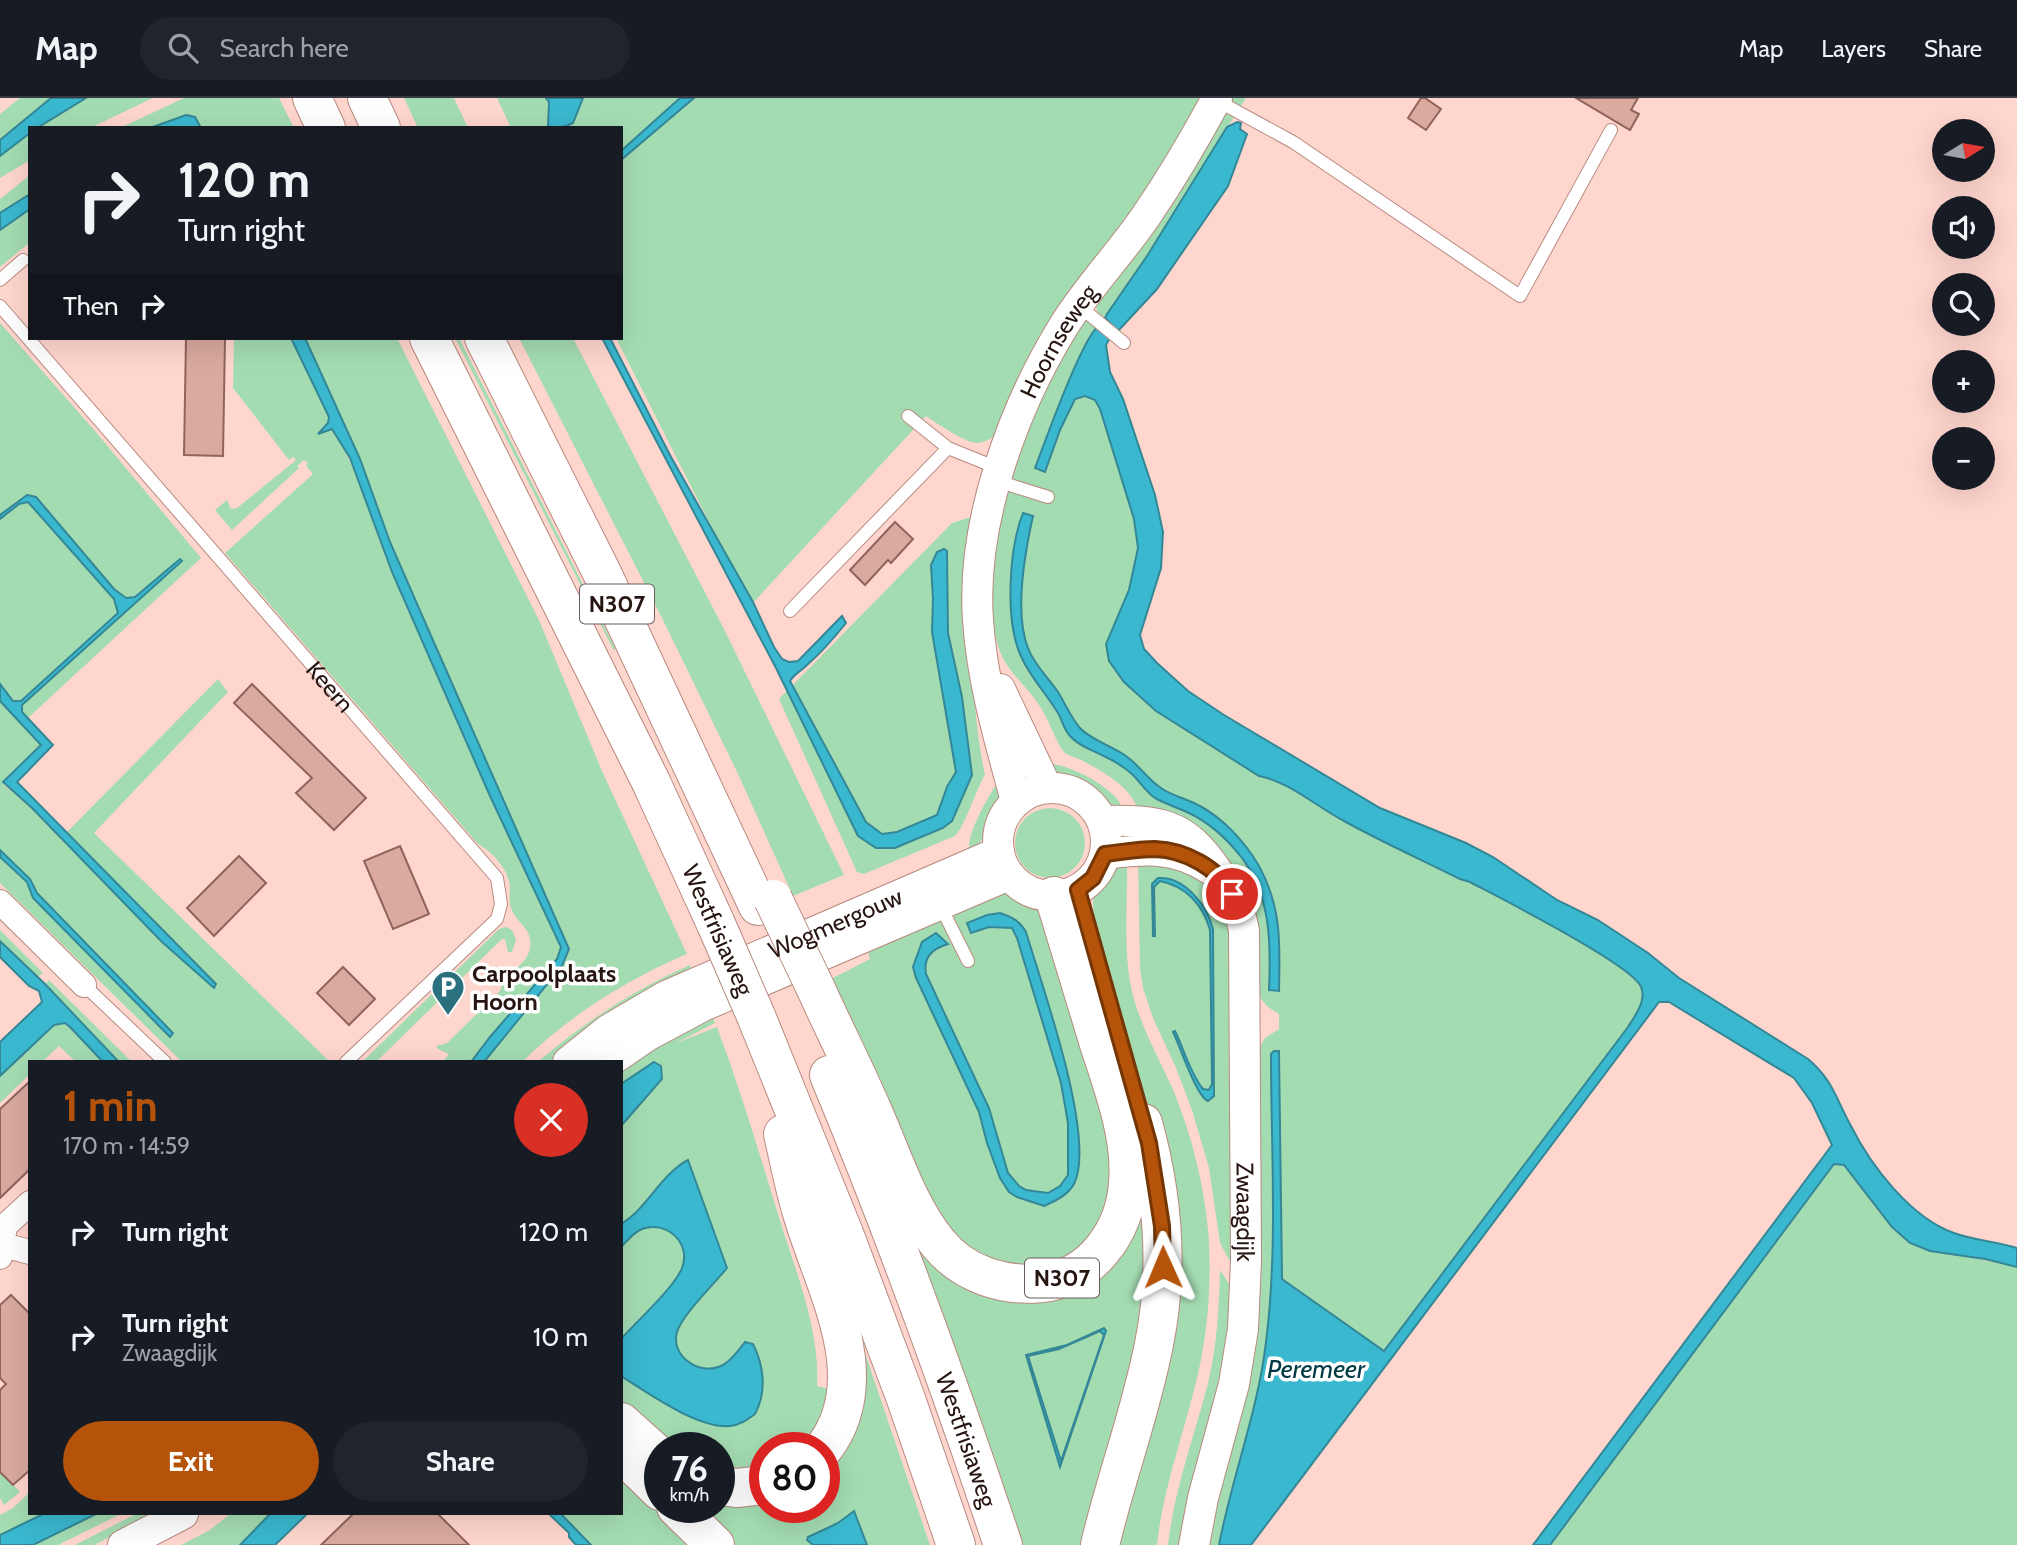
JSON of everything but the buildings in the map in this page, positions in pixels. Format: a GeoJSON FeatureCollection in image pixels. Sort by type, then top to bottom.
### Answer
{"type":"FeatureCollection","features":[{"type":"Feature","properties":{"kind":"highway"},"geometry":{"type":"LineString","coordinates":[[312,98],[325,126]]}},
{"type":"Feature","properties":{"kind":"highway"},"geometry":{"type":"LineString","coordinates":[[367,98],[380,126]]}},
{"type":"Feature","properties":{"kind":"highway","name":"Westfrisiaweg"},"geometry":{"type":"LineString","coordinates":[[430,340],[651,782],[716,924],[845,1236],[906,1399],[956,1545]]}},
{"type":"Feature","properties":{"kind":"highway","name":"Westfrisiaweg"},"geometry":{"type":"LineString","coordinates":[[485,340],[602,573],[806,993],[1003,1545]]}},
{"type":"Feature","properties":{"kind":"highway"},"geometry":{"type":"LineString","coordinates":[[1066,893],[1149,1143],[1162,1226],[1163,1267],[1155,1342],[1100,1545]]}},
{"type":"Feature","properties":{"kind":"highway","name":"N307"},"geometry":{"type":"LineString","coordinates":[[806,993],[874,1114],[909,1196],[936,1241],[960,1263],[997,1281],[1024,1285],[1056,1281],[1082,1268],[1102,1252],[1110,1241],[1121,1219],[1127,1195],[1128,1171],[1123,1130],[1066,893]]}},
{"type":"Feature","properties":{"kind":"highway","name":"N307"},"geometry":{"type":"LineString","coordinates":[[756,1016],[802,1212],[845,1350],[847,1381],[843,1413],[835,1432]]}},
{"type":"Feature","properties":{"kind":"highway"},"geometry":{"type":"LineString","coordinates":[[623,1424],[644,1443]]}},
{"type":"Feature","properties":{"kind":"highway"},"geometry":{"type":"LineString","coordinates":[[623,1455],[644,1475]]}},
{"type":"Feature","properties":{"kind":"highway"},"geometry":{"type":"LineString","coordinates":[[692,1523],[715,1545]]}},
{"type":"Feature","properties":{"kind":"street","name":"Hoornseweg"},"geometry":{"type":"LineString","coordinates":[[1016,802],[987,692],[978,619],[978,569],[998,475],[1036,378],[1063,327],[1089,313],[1217,99]]}},
{"type":"Feature","properties":{"kind":"street","name":"Hoornseweg"},"geometry":{"type":"LineString","coordinates":[[978,619],[992,671],[1047,788]]}},
{"type":"Feature","properties":{"kind":"street"},"geometry":{"type":"LineString","coordinates":[[1047,788],[1064,789],[1080,795],[1093,806],[1103,821],[1106,832],[1105,854],[1093,878],[1066,893],[1029,891],[1004,863],[1001,824],[1004,816],[1025,795],[1047,788]]}},
{"type":"Feature","properties":{"kind":"street","name":"Zwaagdijk"},"geometry":{"type":"LineString","coordinates":[[1103,821],[1145,822],[1178,830],[1204,850],[1239,908],[1245,942],[1246,1261],[1243,1329],[1227,1413],[1203,1498],[1194,1545]]}},
{"type":"Feature","properties":{"kind":"street"},"geometry":{"type":"LineString","coordinates":[[1105,854],[1155,849],[1168,851],[1197,861],[1222,877]]}},
{"type":"Feature","properties":{"kind":"street","name":"Wogmergouw"},"geometry":{"type":"LineString","coordinates":[[612,1060],[647,1036],[703,1006],[940,904],[1004,863]]}},
{"type":"Feature","properties":{"kind":"street","name":"Wogmergouw"},"geometry":{"type":"LineString","coordinates":[[571,1060],[615,1025],[666,996],[1004,863]]}},
{"type":"Feature","properties":{"kind":"street"},"geometry":{"type":"LineString","coordinates":[[0,902],[84,985]]}},
{"type":"Feature","properties":{"kind":"street"},"geometry":{"type":"LineString","coordinates":[[28,1205],[5,1226],[1,1251],[28,1252]]}},
{"type":"Feature","properties":{"kind":"street"},"geometry":{"type":"LineString","coordinates":[[123,1545],[181,1515]]}},
{"type":"Feature","properties":{"kind":"lane"},"geometry":{"type":"LineString","coordinates":[[1217,99],[1293,142],[1520,296],[1611,130]]}},
{"type":"Feature","properties":{"kind":"lane"},"geometry":{"type":"LineString","coordinates":[[0,280],[23,260]]}},
{"type":"Feature","properties":{"kind":"lane","name":"Keern"},"geometry":{"type":"LineString","coordinates":[[0,306],[28,338]]}},
{"type":"Feature","properties":{"kind":"lane"},"geometry":{"type":"LineString","coordinates":[[1089,313],[1119,339]]}},
{"type":"Feature","properties":{"kind":"lane","name":"Keern"},"geometry":{"type":"LineString","coordinates":[[30,340],[497,878],[501,904],[497,919],[347,1060]]}},
{"type":"Feature","properties":{"kind":"lane"},"geometry":{"type":"LineString","coordinates":[[908,416],[948,448],[998,475],[1048,497]]}},
{"type":"Feature","properties":{"kind":"lane"},"geometry":{"type":"LineString","coordinates":[[790,611],[948,448]]}},
{"type":"Feature","properties":{"kind":"lane"},"geometry":{"type":"LineString","coordinates":[[940,904],[968,961]]}},
{"type":"Feature","properties":{"kind":"lane"},"geometry":{"type":"LineString","coordinates":[[84,985],[162,1060]]}},
{"type":"Feature","properties":{"kind":"green space"},"geometry":{"type":"Polygon","coordinates":[[[20,98],[51,98],[0,140],[0,114],[20,98]]]}},
{"type":"Feature","properties":{"kind":"green space"},"geometry":{"type":"Polygon","coordinates":[[[86,98],[153,98],[94,126],[40,126],[86,98]]]}},
{"type":"Feature","properties":{"kind":"green space"},"geometry":{"type":"Polygon","coordinates":[[[184,98],[279,98],[293,126],[200,126],[191,115],[156,126],[124,126],[184,98]]]}},
{"type":"Feature","properties":{"kind":"green space"},"geometry":{"type":"Polygon","coordinates":[[[404,98],[454,98],[467,126],[417,126],[404,98]]]}},
{"type":"Feature","properties":{"kind":"green space"},"geometry":{"type":"Polygon","coordinates":[[[497,98],[1203,98],[997,435],[981,443],[971,442],[926,416],[751,605],[617,340],[623,340],[623,126],[510,126],[497,98]]]}},
{"type":"Feature","properties":{"kind":"green space"},"geometry":{"type":"Polygon","coordinates":[[[1230,98],[1246,98],[1105,318],[1097,312],[1096,305],[1230,98]]]}},
{"type":"Feature","properties":{"kind":"green space"},"geometry":{"type":"Polygon","coordinates":[[[28,135],[28,161],[0,178],[0,156],[28,135]]]}},
{"type":"Feature","properties":{"kind":"green space"},"geometry":{"type":"Polygon","coordinates":[[[28,177],[28,195],[0,213],[0,199],[28,177]]]}},
{"type":"Feature","properties":{"kind":"green space"},"geometry":{"type":"Polygon","coordinates":[[[28,210],[28,244],[0,267],[0,230],[28,210]]]}},
{"type":"Feature","properties":{"kind":"green space"},"geometry":{"type":"Polygon","coordinates":[[[1090,319],[1099,325],[1081,356],[1035,468],[1045,472],[1075,399],[1085,396],[1095,400],[1134,519],[1138,548],[1129,590],[1106,644],[1113,669],[1156,711],[1259,776],[1282,783],[1358,829],[1470,882],[1563,932],[1615,963],[1633,977],[1642,992],[1639,1008],[1628,1027],[1384,1351],[1282,1279],[1279,1052],[1274,1051],[1271,1054],[1273,1235],[1270,1307],[1257,1393],[1219,1545],[1204,1545],[1215,1489],[1257,1052],[1265,1038],[1279,1029],[1279,1014],[1268,1007],[1255,992],[1254,927],[1140,814],[1131,796],[1117,782],[1064,752],[1039,705],[1004,661],[994,628],[993,563],[998,528],[1015,461],[1053,374],[1082,321],[1090,319]]]}},
{"type":"Feature","properties":{"kind":"green space"},"geometry":{"type":"Polygon","coordinates":[[[0,323],[201,558],[28,718],[22,711],[22,705],[180,560],[135,597],[126,598],[114,589],[36,497],[27,495],[0,515],[0,323]]]}},
{"type":"Feature","properties":{"kind":"green space"},"geometry":{"type":"Polygon","coordinates":[[[234,340],[292,340],[329,417],[328,423],[319,431],[332,429],[344,449],[393,575],[559,939],[561,947],[557,959],[473,1060],[444,1060],[449,1054],[436,1046],[447,1043],[500,991],[529,952],[530,938],[511,908],[509,881],[497,860],[478,844],[225,553],[313,474],[304,460],[297,466],[299,468],[232,530],[215,510],[227,500],[231,509],[237,508],[296,460],[293,457],[289,460],[233,388],[234,340]]]}},
{"type":"Feature","properties":{"kind":"green space"},"geometry":{"type":"Polygon","coordinates":[[[306,340],[398,340],[539,620],[602,771],[687,954],[620,987],[559,1029],[524,1060],[486,1060],[562,966],[569,949],[390,542],[360,459],[306,340]]]}},
{"type":"Feature","properties":{"kind":"green space"},"geometry":{"type":"Polygon","coordinates":[[[456,340],[460,340],[615,648],[614,651],[456,340]]]}},
{"type":"Feature","properties":{"kind":"green space"},"geometry":{"type":"Polygon","coordinates":[[[520,340],[574,340],[725,631],[844,875],[793,896],[738,774],[520,340]]]}},
{"type":"Feature","properties":{"kind":"green space"},"geometry":{"type":"Polygon","coordinates":[[[28,502],[114,599],[118,613],[17,702],[9,697],[0,684],[0,519],[20,503],[28,502]]]}},
{"type":"Feature","properties":{"kind":"green space"},"geometry":{"type":"Polygon","coordinates":[[[974,516],[973,679],[985,775],[955,836],[864,874],[857,872],[779,699],[952,523],[974,516]]]}},
{"type":"Feature","properties":{"kind":"green space"},"geometry":{"type":"Polygon","coordinates":[[[218,679],[228,692],[94,833],[328,1060],[180,1060],[0,883],[0,701],[41,745],[5,779],[4,785],[32,808],[180,959],[188,963],[212,986],[216,986],[67,832],[218,679]]]}},
{"type":"Feature","properties":{"kind":"green space"},"geometry":{"type":"Polygon","coordinates":[[[1050,764],[1069,768],[1092,779],[1113,794],[1123,810],[1102,805],[1087,790],[1055,774],[1050,764]]]}},
{"type":"Feature","properties":{"kind":"green space"},"geometry":{"type":"Polygon","coordinates":[[[996,785],[1002,795],[983,838],[975,849],[969,849],[974,826],[996,785]]]}},
{"type":"Feature","properties":{"kind":"green space"},"geometry":{"type":"Polygon","coordinates":[[[1050,808],[1075,818],[1085,843],[1075,868],[1050,878],[1025,868],[1015,843],[1025,818],[1050,808]]]}},
{"type":"Feature","properties":{"kind":"green space"},"geometry":{"type":"Polygon","coordinates":[[[1138,858],[1204,876],[1229,910],[1234,1269],[1220,1243],[1209,1168],[1192,1110],[1143,988],[1140,969],[1138,858]]]}},
{"type":"Feature","properties":{"kind":"green space"},"geometry":{"type":"Polygon","coordinates":[[[1127,861],[1127,949],[1130,983],[1142,1023],[1174,1092],[1187,1128],[1202,1185],[1209,1242],[1210,1275],[1204,1341],[1193,1395],[1169,1480],[1157,1545],[1108,1545],[1127,1467],[1156,1136],[1091,915],[1094,914],[1094,896],[1101,882],[1112,870],[1127,861]]]}},
{"type":"Feature","properties":{"kind":"green space"},"geometry":{"type":"Polygon","coordinates":[[[999,888],[1026,899],[1049,915],[1118,1151],[1102,1234],[1033,1276],[950,1244],[831,979],[870,959],[866,945],[999,888]]]}},
{"type":"Feature","properties":{"kind":"green space"},"geometry":{"type":"Polygon","coordinates":[[[506,927],[512,930],[516,940],[512,952],[508,952],[505,939],[502,939],[378,1060],[364,1060],[499,929],[506,927]]]}},
{"type":"Feature","properties":{"kind":"green space"},"geometry":{"type":"Polygon","coordinates":[[[0,930],[43,973],[36,978],[0,941],[0,930]]]}},
{"type":"Feature","properties":{"kind":"green space"},"geometry":{"type":"Polygon","coordinates":[[[690,965],[695,977],[560,1060],[540,1060],[573,1033],[649,985],[690,965]]]}},
{"type":"Feature","properties":{"kind":"green space"},"geometry":{"type":"Polygon","coordinates":[[[49,980],[130,1060],[117,1060],[45,984],[49,980]]]}},
{"type":"Feature","properties":{"kind":"green space"},"geometry":{"type":"Polygon","coordinates":[[[710,1012],[715,1023],[676,1043],[717,1027],[802,1287],[815,1346],[817,1386],[838,1391],[820,1432],[749,1432],[749,1477],[735,1477],[735,1432],[644,1433],[623,1416],[623,1061],[710,1012]]]}},
{"type":"Feature","properties":{"kind":"green space"},"geometry":{"type":"Polygon","coordinates":[[[65,1023],[101,1060],[74,1060],[59,1046],[44,1060],[28,1060],[28,1076],[0,1103],[0,1076],[54,1025],[65,1023]]]}},
{"type":"Feature","properties":{"kind":"green space"},"geometry":{"type":"Polygon","coordinates":[[[1834,1164],[1844,1165],[1896,1231],[1919,1247],[2017,1267],[2017,1545],[1550,1545],[1834,1164]]]}},
{"type":"Feature","properties":{"kind":"green space"},"geometry":{"type":"Polygon","coordinates":[[[1137,1183],[1157,1283],[1094,1545],[1017,1545],[894,1190],[919,1229],[1057,1289],[1137,1183]]]}},
{"type":"Feature","properties":{"kind":"green space"},"geometry":{"type":"Polygon","coordinates":[[[817,1211],[930,1545],[867,1545],[854,1512],[840,1522],[841,1436],[817,1211]]]}},
{"type":"Feature","properties":{"kind":"green space"},"geometry":{"type":"Polygon","coordinates":[[[1220,1270],[1233,1290],[1234,1315],[1183,1545],[1168,1545],[1180,1484],[1211,1369],[1217,1327],[1220,1270]]]}},
{"type":"Feature","properties":{"kind":"green space"},"geometry":{"type":"Polygon","coordinates":[[[0,1471],[20,1492],[4,1505],[0,1498],[0,1471]]]}},
{"type":"Feature","properties":{"kind":"green space"},"geometry":{"type":"Polygon","coordinates":[[[623,1475],[644,1495],[644,1523],[673,1523],[696,1545],[591,1545],[562,1515],[623,1515],[623,1475]]]}},
{"type":"Feature","properties":{"kind":"green space"},"geometry":{"type":"Polygon","coordinates":[[[28,1494],[28,1515],[41,1515],[0,1535],[0,1515],[13,1508],[28,1494]]]}},
{"type":"Feature","properties":{"kind":"green space"},"geometry":{"type":"Polygon","coordinates":[[[735,1494],[749,1494],[749,1523],[838,1523],[808,1537],[813,1545],[726,1545],[703,1523],[735,1523],[735,1494]]]}},
{"type":"Feature","properties":{"kind":"green space"},"geometry":{"type":"Polygon","coordinates":[[[94,1515],[119,1515],[58,1545],[33,1545],[94,1515]]]}},
{"type":"Feature","properties":{"kind":"green space"},"geometry":{"type":"Polygon","coordinates":[[[134,1515],[154,1515],[94,1545],[75,1545],[134,1515]]]}},
{"type":"Feature","properties":{"kind":"green space"},"geometry":{"type":"Polygon","coordinates":[[[229,1515],[269,1515],[240,1545],[181,1545],[210,1530],[229,1515]]]}},
{"type":"Feature","properties":{"kind":"water"},"geometry":{"type":"Polygon","coordinates":[[[51,98],[86,98],[40,126],[28,126],[28,135],[0,156],[0,140],[51,98]]]}},
{"type":"Feature","properties":{"kind":"water"},"geometry":{"type":"Polygon","coordinates":[[[546,98],[583,98],[573,123],[566,126],[548,126],[549,102],[546,98]]]}},
{"type":"Feature","properties":{"kind":"water"},"geometry":{"type":"Polygon","coordinates":[[[680,98],[694,98],[623,158],[623,149],[680,98]]]}},
{"type":"Feature","properties":{"kind":"water"},"geometry":{"type":"Polygon","coordinates":[[[186,115],[195,117],[200,126],[156,126],[186,115]]]}},
{"type":"Feature","properties":{"kind":"water"},"geometry":{"type":"Polygon","coordinates":[[[1241,123],[1240,129],[1247,134],[1228,186],[1157,289],[1118,331],[1105,318],[1107,314],[1147,256],[1227,127],[1241,123]]]}},
{"type":"Feature","properties":{"kind":"water"},"geometry":{"type":"Polygon","coordinates":[[[28,195],[28,210],[0,230],[0,213],[28,195]]]}},
{"type":"Feature","properties":{"kind":"water","name":"Peremeer"},"geometry":{"type":"Polygon","coordinates":[[[1099,325],[1111,336],[1106,345],[1110,372],[1123,399],[1155,495],[1163,532],[1161,568],[1140,635],[1144,649],[1157,663],[1188,691],[1224,715],[1380,808],[1466,843],[1493,857],[1557,900],[1598,920],[1648,953],[1679,978],[1808,1059],[1829,1082],[1869,1157],[1908,1203],[1938,1226],[1954,1233],[2017,1248],[2017,1267],[1930,1251],[1910,1243],[1892,1227],[1844,1165],[1834,1164],[1550,1545],[1533,1545],[1832,1145],[1812,1103],[1794,1078],[1669,1002],[1659,1002],[1251,1545],[1219,1545],[1257,1393],[1270,1307],[1273,1235],[1271,1054],[1279,1051],[1282,1279],[1384,1351],[1628,1027],[1639,1008],[1642,992],[1633,977],[1591,948],[1470,882],[1358,829],[1282,784],[1259,776],[1156,711],[1124,682],[1109,661],[1106,644],[1129,590],[1138,548],[1134,519],[1095,400],[1085,396],[1075,399],[1045,472],[1035,468],[1073,370],[1091,334],[1099,325]]]}},
{"type":"Feature","properties":{"kind":"water"},"geometry":{"type":"Polygon","coordinates":[[[292,340],[306,340],[360,459],[390,542],[569,949],[562,966],[486,1060],[473,1060],[557,959],[561,947],[490,796],[392,572],[350,458],[332,429],[318,434],[328,423],[329,417],[292,340]]]}},
{"type":"Feature","properties":{"kind":"water"},"geometry":{"type":"Polygon","coordinates":[[[603,340],[611,340],[671,457],[782,659],[789,662],[798,661],[842,616],[846,623],[790,681],[866,822],[882,834],[897,832],[937,815],[947,787],[956,772],[932,632],[931,565],[937,552],[944,549],[947,551],[948,633],[962,697],[972,775],[952,821],[943,828],[895,848],[876,848],[858,836],[776,668],[603,340]]]}},
{"type":"Feature","properties":{"kind":"water"},"geometry":{"type":"Polygon","coordinates":[[[27,495],[36,497],[114,589],[126,598],[135,597],[180,559],[182,561],[22,705],[22,712],[53,745],[17,782],[216,984],[214,988],[162,942],[32,808],[3,782],[41,745],[0,701],[0,684],[13,701],[21,701],[118,613],[114,599],[28,502],[19,504],[0,519],[0,515],[27,495]]]}},
{"type":"Feature","properties":{"kind":"water"},"geometry":{"type":"Polygon","coordinates":[[[1023,513],[1033,516],[1024,564],[1021,600],[1024,634],[1031,654],[1080,728],[1126,756],[1165,791],[1209,811],[1226,824],[1247,848],[1267,882],[1276,912],[1279,991],[1269,990],[1269,938],[1264,905],[1252,873],[1242,858],[1225,838],[1204,822],[1155,798],[1123,767],[1074,740],[1024,662],[1015,639],[1011,603],[1012,564],[1023,513]]]}},
{"type":"Feature","properties":{"kind":"water"},"geometry":{"type":"Polygon","coordinates":[[[0,850],[30,879],[37,893],[173,1033],[170,1037],[33,898],[27,882],[0,857],[0,850]]]}},
{"type":"Feature","properties":{"kind":"water"},"geometry":{"type":"Polygon","coordinates":[[[1158,878],[1168,879],[1186,887],[1206,911],[1213,929],[1214,1096],[1208,1101],[1193,1081],[1173,1032],[1175,1031],[1198,1083],[1203,1089],[1209,1090],[1212,1084],[1210,930],[1203,912],[1192,898],[1178,887],[1160,881],[1154,887],[1153,936],[1152,884],[1158,878]]]}},
{"type":"Feature","properties":{"kind":"water"},"geometry":{"type":"Polygon","coordinates":[[[1000,913],[1015,920],[1026,932],[1054,1022],[1073,1097],[1079,1162],[1074,1184],[1057,1200],[1044,1206],[1009,1192],[1000,1178],[979,1112],[913,967],[922,942],[936,933],[948,944],[937,948],[927,958],[926,974],[989,1108],[1008,1173],[1026,1190],[1048,1193],[1060,1186],[1068,1175],[1068,1123],[1061,1083],[1017,938],[1012,928],[989,927],[971,933],[967,923],[1000,913]]]}},
{"type":"Feature","properties":{"kind":"water"},"geometry":{"type":"Polygon","coordinates":[[[0,941],[117,1060],[101,1060],[65,1023],[54,1025],[0,1076],[0,1042],[42,1002],[39,991],[29,986],[0,957],[0,941]]]}},
{"type":"Feature","properties":{"kind":"water"},"geometry":{"type":"Polygon","coordinates":[[[654,1062],[661,1066],[662,1079],[623,1124],[623,1083],[654,1062]]]}},
{"type":"Feature","properties":{"kind":"water"},"geometry":{"type":"Polygon","coordinates":[[[688,1160],[727,1268],[680,1325],[676,1341],[678,1349],[689,1362],[714,1368],[726,1363],[745,1342],[753,1344],[762,1370],[763,1388],[755,1414],[730,1426],[703,1422],[689,1416],[623,1377],[623,1337],[678,1276],[684,1258],[680,1242],[674,1235],[659,1228],[639,1230],[623,1245],[623,1222],[678,1166],[688,1160]]]}},
{"type":"Feature","properties":{"kind":"water"},"geometry":{"type":"Polygon","coordinates":[[[1104,1328],[1106,1331],[1060,1467],[1026,1355],[1067,1345],[1104,1328]],[[1100,1331],[1059,1349],[1028,1356],[1061,1461],[1104,1335],[1100,1331]]]}},
{"type":"Feature","properties":{"kind":"water"},"geometry":{"type":"Polygon","coordinates":[[[854,1511],[867,1545],[813,1545],[807,1540],[808,1537],[840,1522],[854,1511]]]}},
{"type":"Feature","properties":{"kind":"water"},"geometry":{"type":"Polygon","coordinates":[[[41,1515],[94,1515],[33,1545],[0,1545],[0,1535],[41,1515]]]}},
{"type":"Feature","properties":{"kind":"water"},"geometry":{"type":"Polygon","coordinates":[[[269,1515],[306,1515],[275,1545],[240,1545],[269,1515]]]}},
{"type":"Feature","properties":{"kind":"water"},"geometry":{"type":"Polygon","coordinates":[[[550,1515],[562,1515],[591,1545],[576,1545],[569,1533],[550,1515]]]}},
{"type":"Feature","properties":{"kind":"place","name":"Carpoolplaats Hoorn"},"geometry":{"type":"Point","coordinates":[448,1017]}},
{"type":"Feature","properties":{"kind":"route"},"geometry":{"type":"LineString","coordinates":[[1163,1267],[1162,1226],[1149,1143],[1078,890],[1093,878],[1105,854],[1155,849],[1197,861],[1222,877],[1232,894]]}}]}
